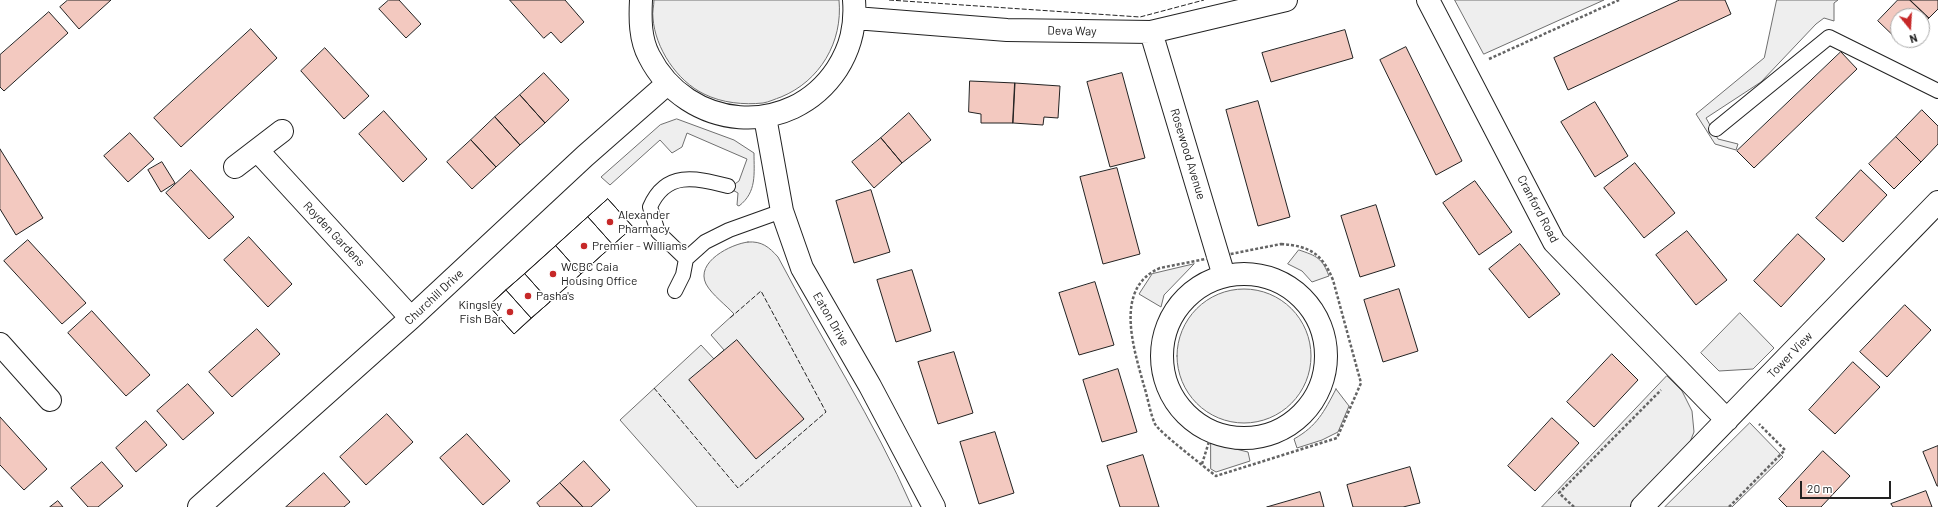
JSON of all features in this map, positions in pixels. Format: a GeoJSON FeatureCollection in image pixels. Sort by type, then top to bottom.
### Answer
{"type":"FeatureCollection","features":[{"type":"Feature","properties":{"kind":"street"},"geometry":{"type":"LineString","coordinates":[[640,0],[639,23],[648,56],[667,84],[696,106],[729,117],[765,117],[799,106],[827,83],[847,53],[855,9]]}},
{"type":"Feature","properties":{"kind":"street","name":"Deva Way"},"geometry":{"type":"LineString","coordinates":[[855,9],[1007,30],[1151,32],[1286,0]]}},
{"type":"Feature","properties":{"kind":"street","name":"Cranford Road"},"geometry":{"type":"LineString","coordinates":[[1428,0],[1466,70],[1554,242],[1679,371],[1733,413]]}},
{"type":"Feature","properties":{"kind":"street","name":"Rosewood Avenue"},"geometry":{"type":"LineString","coordinates":[[1151,32],[1224,276]]}},
{"type":"Feature","properties":{"kind":"street","name":"Churchill Drive"},"geometry":{"type":"LineString","coordinates":[[199,507],[411,318],[585,156],[667,84]]}},
{"type":"Feature","properties":{"kind":"street","name":"Eaton Drive"},"geometry":{"type":"LineString","coordinates":[[765,117],[782,211],[802,268],[870,386],[934,507]]}},
{"type":"Feature","properties":{"kind":"street"},"geometry":{"type":"LineString","coordinates":[[235,167],[282,131]]}},
{"type":"Feature","properties":{"kind":"street","name":"Royden Gardens"},"geometry":{"type":"LineString","coordinates":[[257,150],[411,318]]}},
{"type":"Feature","properties":{"kind":"street","name":"Tower View"},"geometry":{"type":"LineString","coordinates":[[1642,507],[1938,202]]}},
{"type":"Feature","properties":{"kind":"street"},"geometry":{"type":"LineString","coordinates":[[1253,274],[1280,282],[1302,298],[1319,320],[1326,347],[1325,375],[1314,401],[1295,422],[1270,435],[1244,439],[1217,435],[1212,432],[1194,423],[1176,404],[1164,379],[1161,353],[1166,326],[1180,304],[1200,286],[1224,276],[1253,274]]}},
{"type":"Feature","properties":{"kind":"street"},"geometry":{"type":"LineString","coordinates":[[0,344],[50,400]]}},
{"type":"Feature","properties":{"kind":"lane"},"geometry":{"type":"LineString","coordinates":[[1716,129],[1829,37],[1938,92]]}},
{"type":"Feature","properties":{"kind":"lane"},"geometry":{"type":"LineString","coordinates":[[686,259],[658,232],[650,207],[654,197],[662,187],[674,181],[687,179],[700,179],[728,186]]}},
{"type":"Feature","properties":{"kind":"lane"},"geometry":{"type":"LineString","coordinates":[[675,291],[683,275],[686,259],[705,242],[729,230],[782,211]]}},
{"type":"Feature","properties":{"kind":"path"},"geometry":{"type":"LineString","coordinates":[[1466,70],[1619,0]]}},
{"type":"Feature","properties":{"kind":"path"},"geometry":{"type":"LineString","coordinates":[[1281,244],[1295,245],[1317,254],[1327,264],[1333,280],[1361,383],[1337,438],[1216,476],[1156,425],[1130,331],[1130,309],[1138,289],[1151,272],[1160,268],[1218,255],[1281,244]]}},
{"type":"Feature","properties":{"kind":"path"},"geometry":{"type":"LineString","coordinates":[[1574,507],[1559,493],[1679,371]]}},
{"type":"Feature","properties":{"kind":"path"},"geometry":{"type":"LineString","coordinates":[[1729,507],[1785,450],[1733,413]]}},
{"type":"Feature","properties":{"kind":"path"},"geometry":{"type":"LineString","coordinates":[[1202,464],[1212,432]]}},
{"type":"Feature","properties":{"kind":"shaded area"},"geometry":{"type":"Polygon","coordinates":[[[654,0],[839,0],[839,16],[833,45],[818,70],[807,81],[795,90],[770,101],[756,104],[741,103],[726,101],[704,94],[685,81],[677,72],[669,62],[658,41],[653,16],[654,0]]]}},
{"type":"Feature","properties":{"kind":"shaded area"},"geometry":{"type":"Polygon","coordinates":[[[1455,0],[1604,0],[1484,54],[1455,0]]]}},
{"type":"Feature","properties":{"kind":"shaded area"},"geometry":{"type":"Polygon","coordinates":[[[1777,0],[1838,0],[1834,3],[1834,21],[1824,18],[1816,24],[1761,82],[1706,118],[1718,139],[1738,144],[1736,150],[1715,144],[1696,114],[1764,58],[1777,0]]]}},
{"type":"Feature","properties":{"kind":"shaded area"},"geometry":{"type":"Polygon","coordinates":[[[677,119],[734,140],[754,153],[754,175],[752,189],[745,201],[739,206],[737,205],[738,193],[729,188],[739,181],[747,159],[687,133],[682,147],[672,153],[660,140],[610,185],[601,177],[660,125],[677,119]]]}},
{"type":"Feature","properties":{"kind":"shaded area"},"geometry":{"type":"Polygon","coordinates":[[[748,242],[765,245],[778,257],[865,412],[912,507],[697,507],[620,420],[701,345],[714,359],[724,350],[711,335],[734,314],[715,296],[706,284],[704,276],[706,268],[716,256],[733,246],[748,242]]]}},
{"type":"Feature","properties":{"kind":"shaded area"},"geometry":{"type":"Polygon","coordinates":[[[1299,250],[1318,258],[1324,265],[1329,276],[1312,282],[1302,271],[1288,264],[1299,250]]]}},
{"type":"Feature","properties":{"kind":"shaded area"},"geometry":{"type":"Polygon","coordinates":[[[1194,264],[1164,295],[1161,307],[1139,294],[1152,274],[1194,264]]]}},
{"type":"Feature","properties":{"kind":"shaded area"},"geometry":{"type":"Polygon","coordinates":[[[1237,289],[1251,289],[1270,294],[1292,308],[1306,330],[1310,343],[1310,369],[1306,382],[1292,404],[1270,418],[1251,423],[1237,423],[1218,418],[1196,404],[1182,382],[1177,363],[1177,349],[1182,330],[1196,308],[1218,294],[1237,289]]]}},
{"type":"Feature","properties":{"kind":"shaded area"},"geometry":{"type":"Polygon","coordinates":[[[1740,313],[1774,348],[1753,369],[1719,371],[1701,353],[1740,313]]]}},
{"type":"Feature","properties":{"kind":"shaded area"},"geometry":{"type":"Polygon","coordinates":[[[1667,376],[1682,391],[1692,411],[1694,432],[1688,447],[1630,507],[1542,507],[1667,376]]]}},
{"type":"Feature","properties":{"kind":"shaded area"},"geometry":{"type":"Polygon","coordinates":[[[1336,389],[1349,406],[1338,432],[1322,440],[1297,448],[1294,439],[1314,424],[1328,405],[1336,389]]]}},
{"type":"Feature","properties":{"kind":"shaded area"},"geometry":{"type":"Polygon","coordinates":[[[1750,423],[1783,457],[1732,507],[1665,507],[1750,423]]]}},
{"type":"Feature","properties":{"kind":"shaded area"},"geometry":{"type":"Polygon","coordinates":[[[1211,443],[1248,452],[1250,461],[1216,472],[1211,469],[1211,443]]]}},
{"type":"Feature","properties":{"kind":"building"},"geometry":{"type":"Polygon","coordinates":[[[68,0],[111,0],[79,29],[60,7],[68,0]]]}},
{"type":"Feature","properties":{"kind":"building"},"geometry":{"type":"Polygon","coordinates":[[[389,0],[399,0],[421,24],[406,38],[379,9],[389,0]]]}},
{"type":"Feature","properties":{"kind":"building"},"geometry":{"type":"Polygon","coordinates":[[[510,0],[565,0],[584,22],[561,43],[551,32],[544,38],[510,0]]]}},
{"type":"Feature","properties":{"kind":"building"},"geometry":{"type":"Polygon","coordinates":[[[1680,0],[1725,0],[1731,14],[1568,90],[1554,58],[1680,0]]]}},
{"type":"Feature","properties":{"kind":"building"},"geometry":{"type":"Polygon","coordinates":[[[1898,0],[1910,0],[1918,8],[1890,8],[1898,0]]]}},
{"type":"Feature","properties":{"kind":"building"},"geometry":{"type":"Polygon","coordinates":[[[1910,0],[1938,0],[1938,9],[1930,17],[1930,8],[1918,8],[1910,0]]]}},
{"type":"Feature","properties":{"kind":"building"},"geometry":{"type":"Polygon","coordinates":[[[1890,8],[1890,33],[1878,21],[1890,8]]]}},
{"type":"Feature","properties":{"kind":"building"},"geometry":{"type":"Polygon","coordinates":[[[49,12],[68,33],[4,91],[0,87],[0,55],[49,12]]]}},
{"type":"Feature","properties":{"kind":"building"},"geometry":{"type":"Polygon","coordinates":[[[251,29],[277,58],[181,147],[154,118],[251,29]]]}},
{"type":"Feature","properties":{"kind":"building"},"geometry":{"type":"Polygon","coordinates":[[[1345,30],[1353,58],[1271,82],[1262,53],[1345,30]]]}},
{"type":"Feature","properties":{"kind":"building"},"geometry":{"type":"Polygon","coordinates":[[[1406,47],[1462,161],[1436,175],[1380,60],[1406,47]]]}},
{"type":"Feature","properties":{"kind":"building"},"geometry":{"type":"Polygon","coordinates":[[[325,48],[369,96],[344,119],[301,71],[325,48]]]}},
{"type":"Feature","properties":{"kind":"building"},"geometry":{"type":"Polygon","coordinates":[[[1841,52],[1857,69],[1754,168],[1737,151],[1841,52]]]}},
{"type":"Feature","properties":{"kind":"building"},"geometry":{"type":"Polygon","coordinates":[[[544,73],[569,100],[545,123],[520,95],[544,73]]]}},
{"type":"Feature","properties":{"kind":"building"},"geometry":{"type":"Polygon","coordinates":[[[1122,73],[1145,158],[1110,167],[1087,82],[1122,73]]]}},
{"type":"Feature","properties":{"kind":"building"},"geometry":{"type":"Polygon","coordinates":[[[970,81],[1015,83],[1013,123],[981,123],[981,114],[969,112],[970,81]]]}},
{"type":"Feature","properties":{"kind":"building"},"geometry":{"type":"Polygon","coordinates":[[[1015,83],[1060,86],[1058,118],[1044,117],[1043,125],[1013,123],[1015,83]]]}},
{"type":"Feature","properties":{"kind":"building"},"geometry":{"type":"Polygon","coordinates":[[[520,95],[545,123],[520,145],[495,117],[520,95]]]}},
{"type":"Feature","properties":{"kind":"building"},"geometry":{"type":"Polygon","coordinates":[[[1258,101],[1290,217],[1258,226],[1226,110],[1258,101]]]}},
{"type":"Feature","properties":{"kind":"building"},"geometry":{"type":"Polygon","coordinates":[[[1595,102],[1628,156],[1595,177],[1561,122],[1595,102]]]}},
{"type":"Feature","properties":{"kind":"building"},"geometry":{"type":"Polygon","coordinates":[[[1922,110],[1938,126],[1938,144],[1921,162],[1896,137],[1922,110]]]}},
{"type":"Feature","properties":{"kind":"building"},"geometry":{"type":"Polygon","coordinates":[[[384,111],[427,159],[403,182],[359,134],[384,111]]]}},
{"type":"Feature","properties":{"kind":"building"},"geometry":{"type":"Polygon","coordinates":[[[909,113],[931,140],[902,163],[881,138],[909,113]]]}},
{"type":"Feature","properties":{"kind":"building"},"geometry":{"type":"Polygon","coordinates":[[[495,117],[520,145],[496,167],[471,140],[495,117]]]}},
{"type":"Feature","properties":{"kind":"building"},"geometry":{"type":"Polygon","coordinates":[[[130,133],[154,159],[128,182],[104,156],[130,133]]]}},
{"type":"Feature","properties":{"kind":"building"},"geometry":{"type":"Polygon","coordinates":[[[1896,137],[1921,162],[1894,189],[1869,164],[1896,137]]]}},
{"type":"Feature","properties":{"kind":"building"},"geometry":{"type":"Polygon","coordinates":[[[881,138],[902,163],[874,188],[852,162],[881,138]]]}},
{"type":"Feature","properties":{"kind":"building"},"geometry":{"type":"Polygon","coordinates":[[[471,140],[496,167],[472,189],[447,162],[471,140]]]}},
{"type":"Feature","properties":{"kind":"building"},"geometry":{"type":"Polygon","coordinates":[[[0,149],[43,218],[16,235],[0,209],[0,149]]]}},
{"type":"Feature","properties":{"kind":"building"},"geometry":{"type":"Polygon","coordinates":[[[162,162],[175,183],[161,192],[148,170],[162,162]]]}},
{"type":"Feature","properties":{"kind":"building"},"geometry":{"type":"Polygon","coordinates":[[[1635,163],[1675,213],[1644,238],[1604,188],[1635,163]]]}},
{"type":"Feature","properties":{"kind":"building"},"geometry":{"type":"Polygon","coordinates":[[[1117,168],[1140,254],[1103,264],[1080,177],[1117,168]]]}},
{"type":"Feature","properties":{"kind":"building"},"geometry":{"type":"Polygon","coordinates":[[[191,170],[234,217],[209,239],[166,193],[191,170]]]}},
{"type":"Feature","properties":{"kind":"building"},"geometry":{"type":"Polygon","coordinates":[[[1861,170],[1887,195],[1843,242],[1816,218],[1861,170]]]}},
{"type":"Feature","properties":{"kind":"building"},"geometry":{"type":"Polygon","coordinates":[[[1475,181],[1512,232],[1479,255],[1443,203],[1475,181]]]}},
{"type":"Feature","properties":{"kind":"building"},"geometry":{"type":"Polygon","coordinates":[[[871,190],[890,252],[854,263],[836,201],[871,190]]]}},
{"type":"Feature","properties":{"kind":"building"},"geometry":{"type":"Polygon","coordinates":[[[608,199],[633,227],[514,334],[489,306],[608,199]]]}},
{"type":"Feature","properties":{"kind":"building","name":"Alexander Pharmacy"},"geometry":{"type":"Polygon","coordinates":[[[608,199],[633,227],[613,245],[588,217],[608,199]]]}},
{"type":"Feature","properties":{"kind":"building"},"geometry":{"type":"Polygon","coordinates":[[[1376,205],[1395,266],[1360,277],[1341,216],[1376,205]]]}},
{"type":"Feature","properties":{"kind":"building","name":"Premier - Williams"},"geometry":{"type":"Polygon","coordinates":[[[588,217],[613,245],[581,274],[556,246],[588,217]]]}},
{"type":"Feature","properties":{"kind":"building"},"geometry":{"type":"Polygon","coordinates":[[[1687,231],[1727,280],[1696,305],[1656,255],[1687,231]]]}},
{"type":"Feature","properties":{"kind":"building"},"geometry":{"type":"Polygon","coordinates":[[[1798,234],[1825,259],[1781,307],[1754,281],[1798,234]]]}},
{"type":"Feature","properties":{"kind":"building"},"geometry":{"type":"Polygon","coordinates":[[[249,237],[292,284],[268,307],[224,260],[249,237]]]}},
{"type":"Feature","properties":{"kind":"building"},"geometry":{"type":"Polygon","coordinates":[[[28,240],[86,303],[62,324],[4,261],[28,240]]]}},
{"type":"Feature","properties":{"kind":"building"},"geometry":{"type":"Polygon","coordinates":[[[1520,244],[1560,294],[1529,318],[1489,269],[1520,244]]]}},
{"type":"Feature","properties":{"kind":"building","name":"WCBC Caia Housing Office"},"geometry":{"type":"Polygon","coordinates":[[[556,246],[581,274],[550,302],[525,274],[556,246]]]}},
{"type":"Feature","properties":{"kind":"building"},"geometry":{"type":"Polygon","coordinates":[[[912,270],[931,331],[896,342],[877,280],[912,270]]]}},
{"type":"Feature","properties":{"kind":"building","name":"Pasha's"},"geometry":{"type":"Polygon","coordinates":[[[525,274],[550,302],[531,318],[506,290],[525,274]]]}},
{"type":"Feature","properties":{"kind":"building"},"geometry":{"type":"Polygon","coordinates":[[[1095,282],[1114,345],[1079,355],[1059,293],[1095,282]]]}},
{"type":"Feature","properties":{"kind":"building"},"geometry":{"type":"Polygon","coordinates":[[[1399,289],[1418,351],[1383,362],[1364,300],[1399,289]]]}},
{"type":"Feature","properties":{"kind":"building","name":"Kingsley Fish Bar"},"geometry":{"type":"Polygon","coordinates":[[[506,290],[531,318],[514,334],[489,306],[506,290]]]}},
{"type":"Feature","properties":{"kind":"building"},"geometry":{"type":"Polygon","coordinates":[[[1905,305],[1931,330],[1887,377],[1860,352],[1905,305]]]}},
{"type":"Feature","properties":{"kind":"building"},"geometry":{"type":"Polygon","coordinates":[[[92,311],[150,375],[126,396],[68,333],[92,311]]]}},
{"type":"Feature","properties":{"kind":"building"},"geometry":{"type":"Polygon","coordinates":[[[257,329],[280,354],[232,397],[209,372],[257,329]]]}},
{"type":"Feature","properties":{"kind":"building"},"geometry":{"type":"Polygon","coordinates":[[[737,340],[804,419],[756,459],[689,380],[737,340]]]}},
{"type":"Feature","properties":{"kind":"building"},"geometry":{"type":"Polygon","coordinates":[[[954,352],[973,413],[938,424],[918,362],[954,352]]]}},
{"type":"Feature","properties":{"kind":"building"},"geometry":{"type":"Polygon","coordinates":[[[1612,354],[1638,380],[1594,427],[1567,402],[1612,354]]]}},
{"type":"Feature","properties":{"kind":"building"},"geometry":{"type":"Polygon","coordinates":[[[1853,362],[1880,387],[1835,434],[1809,410],[1853,362]]]}},
{"type":"Feature","properties":{"kind":"building"},"geometry":{"type":"Polygon","coordinates":[[[1118,369],[1137,432],[1102,442],[1083,380],[1118,369]]]}},
{"type":"Feature","properties":{"kind":"building"},"geometry":{"type":"Polygon","coordinates":[[[188,384],[214,413],[183,440],[157,411],[188,384]]]}},
{"type":"Feature","properties":{"kind":"building"},"geometry":{"type":"Polygon","coordinates":[[[387,414],[413,442],[366,485],[340,457],[387,414]]]}},
{"type":"Feature","properties":{"kind":"building"},"geometry":{"type":"Polygon","coordinates":[[[0,417],[47,469],[24,490],[0,465],[0,417]]]}},
{"type":"Feature","properties":{"kind":"building"},"geometry":{"type":"Polygon","coordinates":[[[1552,418],[1579,443],[1535,491],[1508,466],[1552,418]]]}},
{"type":"Feature","properties":{"kind":"building"},"geometry":{"type":"Polygon","coordinates":[[[146,421],[167,445],[136,472],[116,448],[146,421]]]}},
{"type":"Feature","properties":{"kind":"building"},"geometry":{"type":"Polygon","coordinates":[[[995,432],[1014,493],[979,504],[960,442],[995,432]]]}},
{"type":"Feature","properties":{"kind":"building"},"geometry":{"type":"Polygon","coordinates":[[[467,434],[510,481],[483,505],[440,458],[467,434]]]}},
{"type":"Feature","properties":{"kind":"building"},"geometry":{"type":"Polygon","coordinates":[[[1938,446],[1938,486],[1937,486],[1923,452],[1938,446]]]}},
{"type":"Feature","properties":{"kind":"building"},"geometry":{"type":"Polygon","coordinates":[[[1823,451],[1850,476],[1821,507],[1787,507],[1779,499],[1823,451]]]}},
{"type":"Feature","properties":{"kind":"building"},"geometry":{"type":"Polygon","coordinates":[[[1143,455],[1159,507],[1120,507],[1107,466],[1143,455]]]}},
{"type":"Feature","properties":{"kind":"building"},"geometry":{"type":"Polygon","coordinates":[[[584,461],[610,490],[591,507],[583,507],[560,483],[584,461]]]}},
{"type":"Feature","properties":{"kind":"building"},"geometry":{"type":"Polygon","coordinates":[[[102,462],[123,486],[98,507],[88,507],[71,488],[102,462]]]}},
{"type":"Feature","properties":{"kind":"building"},"geometry":{"type":"Polygon","coordinates":[[[1410,467],[1420,503],[1403,507],[1353,507],[1347,485],[1410,467]]]}},
{"type":"Feature","properties":{"kind":"building"},"geometry":{"type":"Polygon","coordinates":[[[324,473],[350,502],[344,507],[286,507],[324,473]]]}},
{"type":"Feature","properties":{"kind":"building"},"geometry":{"type":"Polygon","coordinates":[[[560,483],[583,507],[540,507],[537,503],[560,483]]]}},
{"type":"Feature","properties":{"kind":"building"},"geometry":{"type":"Polygon","coordinates":[[[1926,491],[1932,507],[1893,507],[1891,504],[1926,491]]]}},
{"type":"Feature","properties":{"kind":"building"},"geometry":{"type":"Polygon","coordinates":[[[1320,492],[1324,507],[1267,507],[1320,492]]]}},
{"type":"Feature","properties":{"kind":"building"},"geometry":{"type":"Polygon","coordinates":[[[58,501],[63,507],[50,507],[58,501]]]}},
{"type":"Feature","properties":{"kind":"fence"},"geometry":{"type":"LineString","coordinates":[[889,0],[1140,17],[1204,0]]}},
{"type":"Feature","properties":{"kind":"fence"},"geometry":{"type":"LineString","coordinates":[[654,388],[738,488],[826,412],[761,291],[730,318]]}},
{"type":"Feature","properties":{"kind":"place","name":"Alexander Pharmacy"},"geometry":{"type":"Point","coordinates":[610,222]}},
{"type":"Feature","properties":{"kind":"place","name":"Premier - Williams"},"geometry":{"type":"Point","coordinates":[584,246]}},
{"type":"Feature","properties":{"kind":"place","name":"WCBC Caia Housing Office"},"geometry":{"type":"Point","coordinates":[553,274]}},
{"type":"Feature","properties":{"kind":"place","name":"Pasha's"},"geometry":{"type":"Point","coordinates":[528,296]}},
{"type":"Feature","properties":{"kind":"place","name":"Kingsley Fish Bar"},"geometry":{"type":"Point","coordinates":[510,312]}}]}
